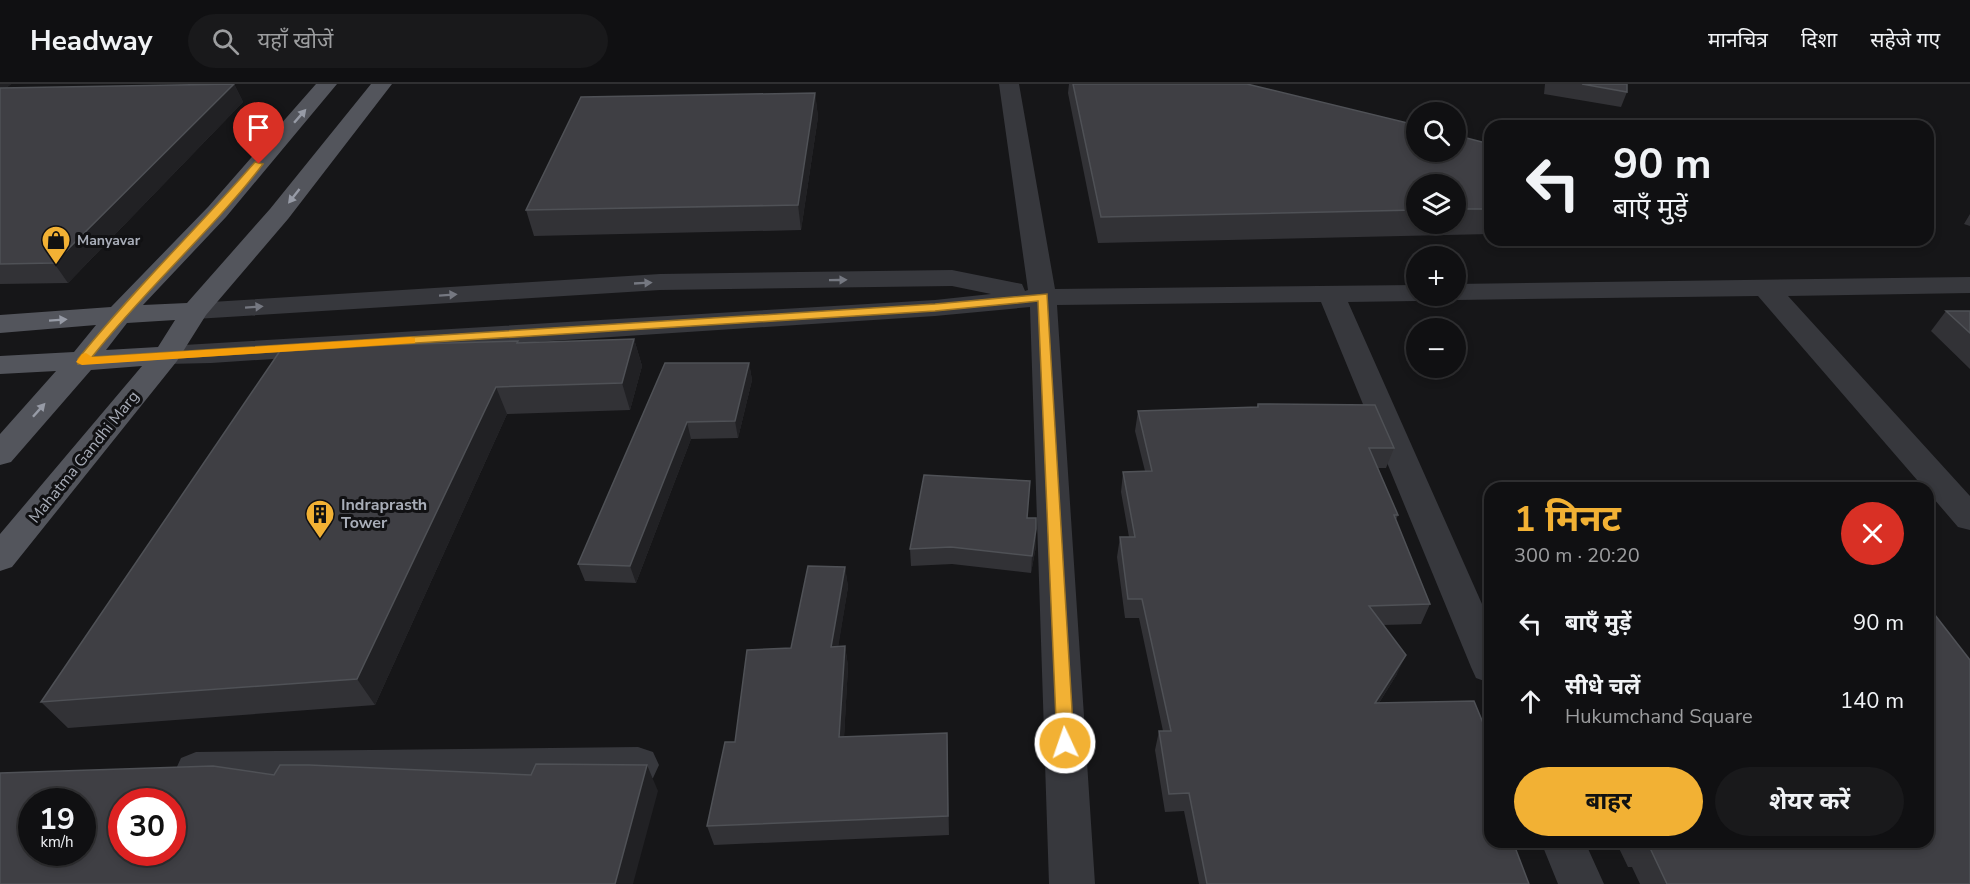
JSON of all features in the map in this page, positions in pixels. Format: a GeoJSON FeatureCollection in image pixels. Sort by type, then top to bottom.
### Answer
{"type":"FeatureCollection","features":[{"type":"Feature","properties":{"kind":"main road"},"geometry":{"type":"LineString","coordinates":[[0,454],[82,362],[119,315],[217,212],[327,84]]}},
{"type":"Feature","properties":{"kind":"main road"},"geometry":{"type":"LineString","coordinates":[[0,324],[195,311],[279,214],[382,84]]}},
{"type":"Feature","properties":{"kind":"main road","name":"Mahatma Gandhi Marg"},"geometry":{"type":"LineString","coordinates":[[0,558],[167,355],[195,311]]}},
{"type":"Feature","properties":{"kind":"main road"},"geometry":{"type":"LineString","coordinates":[[0,365],[82,362],[167,355]]}},
{"type":"Feature","properties":{"kind":"street"},"geometry":{"type":"LineString","coordinates":[[1009,84],[1043,297],[1072,884]]}},
{"type":"Feature","properties":{"kind":"street"},"geometry":{"type":"LineString","coordinates":[[195,311],[683,282],[952,278],[1043,297]]}},
{"type":"Feature","properties":{"kind":"street"},"geometry":{"type":"LineString","coordinates":[[1466,292],[1970,285]]}},
{"type":"Feature","properties":{"kind":"street"},"geometry":{"type":"LineString","coordinates":[[1766,288],[1970,518]]}},
{"type":"Feature","properties":{"kind":"street"},"geometry":{"type":"LineString","coordinates":[[167,355],[935,308],[1043,297],[1406,292]]}},
{"type":"Feature","properties":{"kind":"street"},"geometry":{"type":"LineString","coordinates":[[1331,294],[1484,653]]}},
{"type":"Feature","properties":{"kind":"street"},"geometry":{"type":"LineString","coordinates":[[155,771],[638,765]]}},
{"type":"Feature","properties":{"kind":"street"},"geometry":{"type":"LineString","coordinates":[[1566,848],[1581,884]]}},
{"type":"Feature","properties":{"kind":"building"},"geometry":{"type":"Polygon","coordinates":[[[234,84],[54,263],[0,264],[0,88],[234,84]]]}},
{"type":"Feature","properties":{"kind":"building"},"geometry":{"type":"Polygon","coordinates":[[[1073,84],[1247,84],[1406,123],[1406,162],[1466,162],[1466,138],[1484,142],[1484,209],[1466,209],[1466,174],[1406,174],[1406,210],[1101,217],[1073,84]]]}},
{"type":"Feature","properties":{"kind":"building"},"geometry":{"type":"Polygon","coordinates":[[[1582,84],[1627,84],[1627,92],[1582,84]]]}},
{"type":"Feature","properties":{"kind":"building"},"geometry":{"type":"Polygon","coordinates":[[[815,93],[798,205],[526,210],[581,97],[815,93]]]}},
{"type":"Feature","properties":{"kind":"building"},"geometry":{"type":"Polygon","coordinates":[[[1946,311],[1970,311],[1970,333],[1946,311]]]}},
{"type":"Feature","properties":{"kind":"building","name":"Indraprasth Tower"},"geometry":{"type":"Polygon","coordinates":[[[634,339],[622,383],[496,387],[357,679],[41,702],[282,348],[634,339]]]}},
{"type":"Feature","properties":{"kind":"building"},"geometry":{"type":"Polygon","coordinates":[[[665,363],[749,363],[735,421],[687,422],[630,566],[578,564],[665,363]]]}},
{"type":"Feature","properties":{"kind":"building"},"geometry":{"type":"Polygon","coordinates":[[[1258,404],[1375,405],[1394,448],[1369,448],[1398,515],[1394,515],[1430,604],[1369,606],[1406,655],[1375,703],[1474,701],[1484,725],[1484,848],[1515,848],[1529,884],[1207,884],[1189,793],[1169,794],[1159,731],[1171,731],[1142,599],[1128,599],[1120,537],[1135,537],[1123,472],[1152,471],[1138,411],[1258,407],[1258,404]]]}},
{"type":"Feature","properties":{"kind":"building"},"geometry":{"type":"Polygon","coordinates":[[[924,475],[1030,481],[1027,518],[1036,518],[1032,556],[951,547],[910,549],[924,475]]]}},
{"type":"Feature","properties":{"kind":"building"},"geometry":{"type":"Polygon","coordinates":[[[808,566],[845,567],[831,647],[845,646],[839,737],[947,733],[948,816],[707,826],[725,742],[735,742],[747,650],[791,648],[808,566]]]}},
{"type":"Feature","properties":{"kind":"building"},"geometry":{"type":"Polygon","coordinates":[[[1934,614],[1970,660],[1970,884],[1667,884],[1650,848],[1934,848],[1934,614]]]}},
{"type":"Feature","properties":{"kind":"building"},"geometry":{"type":"Polygon","coordinates":[[[536,764],[647,765],[615,884],[0,884],[0,773],[213,766],[274,775],[280,765],[531,775],[536,764]]]}},
{"type":"Feature","properties":{"kind":"slow traffic"},"geometry":{"type":"LineString","coordinates":[[86,357],[82,362],[410,341]]}},
{"type":"Feature","properties":{"kind":"place","name":"Manyavar"},"geometry":{"type":"Point","coordinates":[56,266]}},
{"type":"Feature","properties":{"kind":"place","name":"Indraprasth Tower"},"geometry":{"type":"Point","coordinates":[320,540]}},
{"type":"Feature","properties":{"kind":"route"},"geometry":{"type":"LineString","coordinates":[[259,164],[217,212],[119,315],[82,362],[935,308],[1043,297],[1065,743]]}}]}
